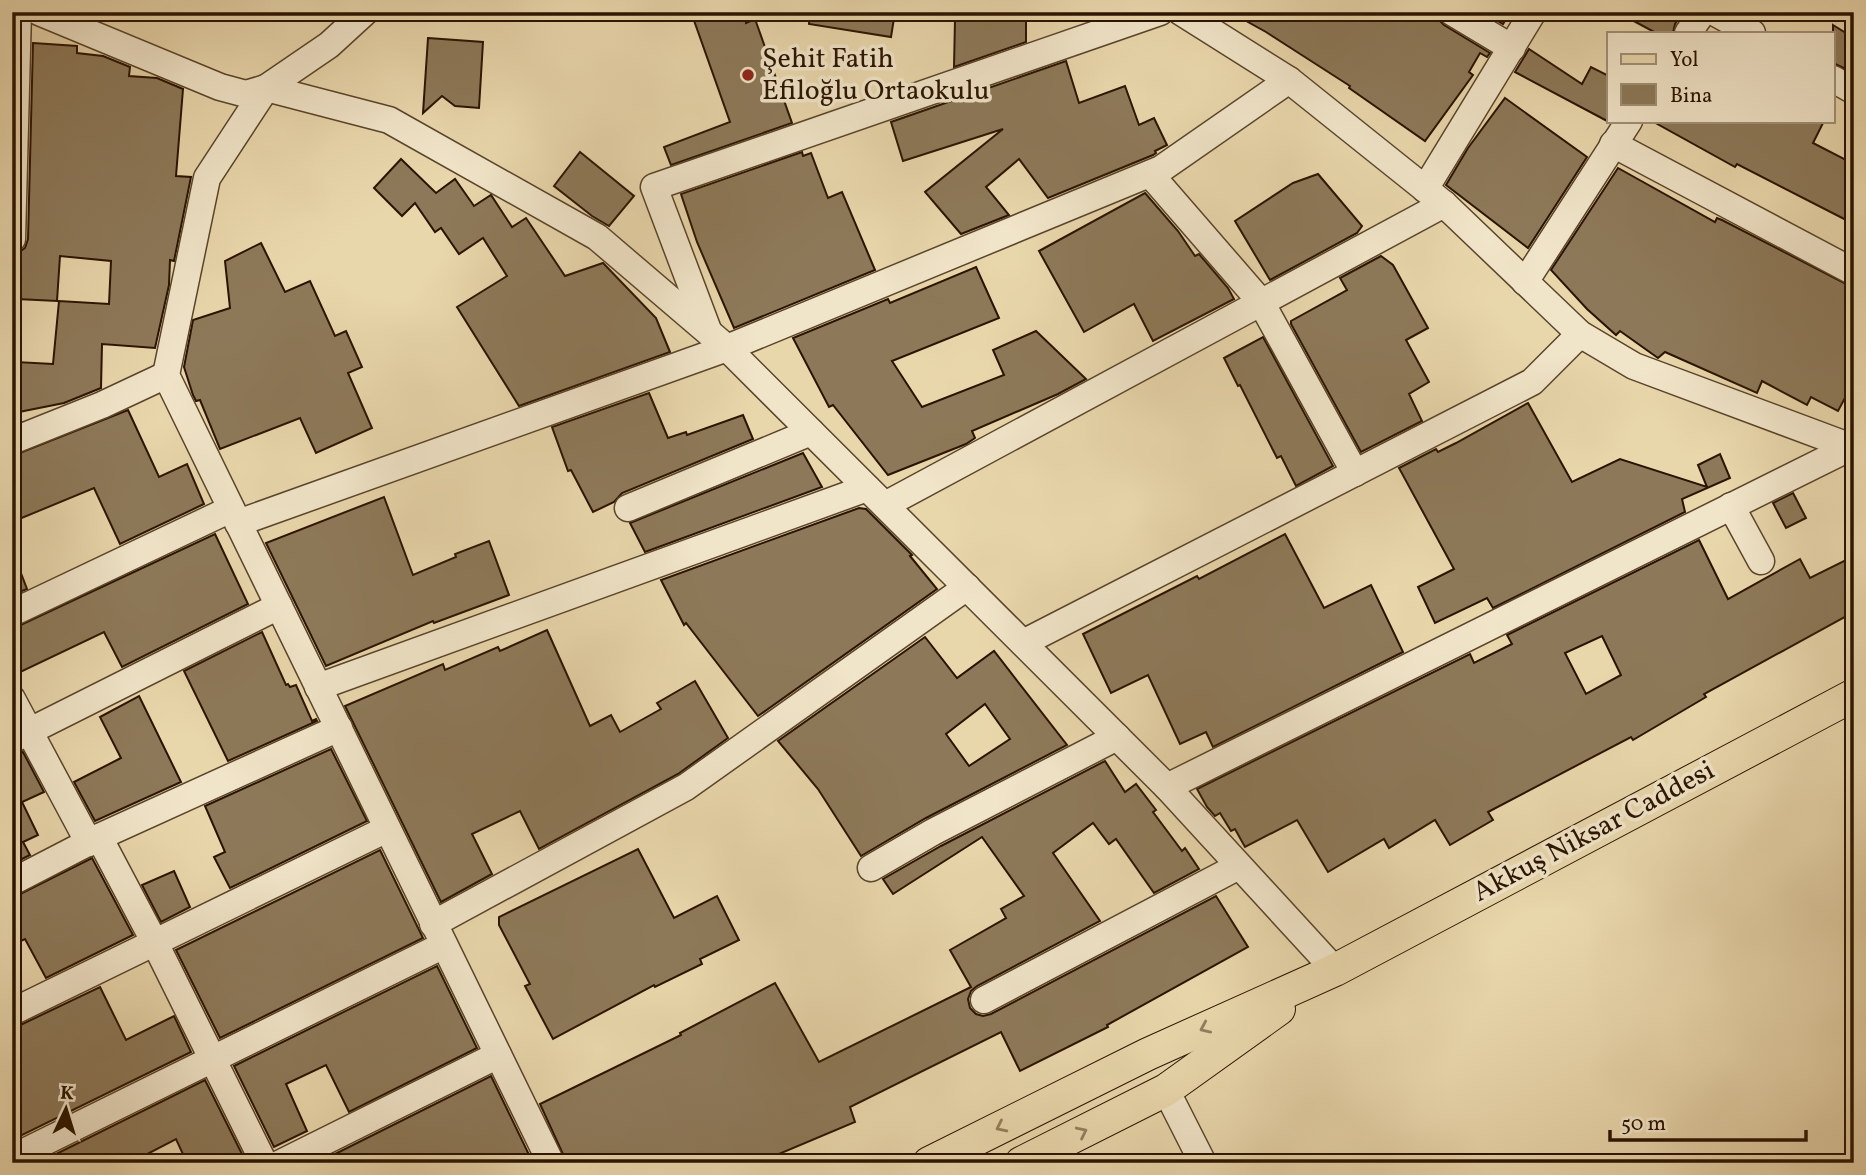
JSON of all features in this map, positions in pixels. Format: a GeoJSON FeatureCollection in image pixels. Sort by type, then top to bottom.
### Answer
{"type":"FeatureCollection","features":[{"type":"Feature","properties":{"kind":"main road","name":"Akkuş Niksar Caddesi"},"geometry":{"type":"LineString","coordinates":[[929,1163],[1148,1054],[1335,970],[1854,695]]}},
{"type":"Feature","properties":{"kind":"main road","name":"Akkuş Niksar Caddesi"},"geometry":{"type":"LineString","coordinates":[[1021,1163],[1167,1090],[1335,970]]}},
{"type":"Feature","properties":{"kind":"street"},"geometry":{"type":"LineString","coordinates":[[12,239],[18,12]]}},
{"type":"Feature","properties":{"kind":"street"},"geometry":{"type":"LineString","coordinates":[[39,12],[220,87],[246,94],[266,88],[330,45],[365,12]]}},
{"type":"Feature","properties":{"kind":"street"},"geometry":{"type":"LineString","coordinates":[[718,340],[654,187],[1160,12]]}},
{"type":"Feature","properties":{"kind":"street"},"geometry":{"type":"LineString","coordinates":[[1181,12],[1289,80],[1434,196],[1580,334],[1634,366],[1852,447]]}},
{"type":"Feature","properties":{"kind":"street"},"geometry":{"type":"LineString","coordinates":[[1452,12],[1512,48]]}},
{"type":"Feature","properties":{"kind":"street"},"geometry":{"type":"LineString","coordinates":[[318,687],[876,497],[1261,302],[1434,196],[1533,12]]}},
{"type":"Feature","properties":{"kind":"street"},"geometry":{"type":"LineString","coordinates":[[1689,32],[1703,12]]}},
{"type":"Feature","properties":{"kind":"street"},"geometry":{"type":"LineString","coordinates":[[1714,12],[1750,32]]}},
{"type":"Feature","properties":{"kind":"street"},"geometry":{"type":"LineString","coordinates":[[12,613],[235,516],[718,340],[1150,174],[1289,80]]}},
{"type":"Feature","properties":{"kind":"street"},"geometry":{"type":"LineString","coordinates":[[1834,80],[1854,90]]}},
{"type":"Feature","properties":{"kind":"street"},"geometry":{"type":"LineString","coordinates":[[266,88],[389,120],[597,237],[718,340],[811,432],[1167,787],[1335,970]]}},
{"type":"Feature","properties":{"kind":"street"},"geometry":{"type":"LineString","coordinates":[[266,88],[207,178],[166,375],[498,1055],[546,1161]]}},
{"type":"Feature","properties":{"kind":"street"},"geometry":{"type":"LineString","coordinates":[[1525,282],[1628,122]]}},
{"type":"Feature","properties":{"kind":"street"},"geometry":{"type":"LineString","coordinates":[[1613,144],[1854,272]]}},
{"type":"Feature","properties":{"kind":"street"},"geometry":{"type":"LineString","coordinates":[[1150,174],[1261,302],[1355,473]]}},
{"type":"Feature","properties":{"kind":"street"},"geometry":{"type":"LineString","coordinates":[[1023,643],[1532,382],[1580,334]]}},
{"type":"Feature","properties":{"kind":"street"},"geometry":{"type":"LineString","coordinates":[[12,441],[102,405],[166,375]]}},
{"type":"Feature","properties":{"kind":"street"},"geometry":{"type":"LineString","coordinates":[[628,508],[811,432]]}},
{"type":"Feature","properties":{"kind":"street"},"geometry":{"type":"LineString","coordinates":[[1167,787],[1852,447]]}},
{"type":"Feature","properties":{"kind":"street"},"geometry":{"type":"LineString","coordinates":[[1731,506],[1761,561]]}},
{"type":"Feature","properties":{"kind":"street"},"geometry":{"type":"LineString","coordinates":[[12,1158],[213,1059],[439,934],[686,787],[967,587]]}},
{"type":"Feature","properties":{"kind":"street"},"geometry":{"type":"LineString","coordinates":[[20,736],[279,606]]}},
{"type":"Feature","properties":{"kind":"street"},"geometry":{"type":"LineString","coordinates":[[12,699],[20,736],[94,840],[155,943],[264,1163]]}},
{"type":"Feature","properties":{"kind":"street"},"geometry":{"type":"LineString","coordinates":[[12,883],[94,840],[339,728]]}},
{"type":"Feature","properties":{"kind":"street"},"geometry":{"type":"LineString","coordinates":[[871,868],[933,832],[1117,737]]}},
{"type":"Feature","properties":{"kind":"street"},"geometry":{"type":"LineString","coordinates":[[12,1012],[387,829]]}},
{"type":"Feature","properties":{"kind":"street"},"geometry":{"type":"LineString","coordinates":[[984,1000],[1239,866]]}},
{"type":"Feature","properties":{"kind":"street"},"geometry":{"type":"LineString","coordinates":[[281,1163],[498,1055]]}},
{"type":"Feature","properties":{"kind":"street"},"geometry":{"type":"LineString","coordinates":[[1167,1090],[1203,1163]]}},
{"type":"Feature","properties":{"kind":"building"},"geometry":{"type":"Polygon","coordinates":[[[691,12],[745,12],[746,23],[755,19],[792,123],[671,165],[664,147],[730,122],[691,12]]]}},
{"type":"Feature","properties":{"kind":"building"},"geometry":{"type":"Polygon","coordinates":[[[810,12],[895,12],[891,37],[809,24],[810,12]]]}},
{"type":"Feature","properties":{"kind":"building"},"geometry":{"type":"Polygon","coordinates":[[[1230,12],[1436,12],[1444,25],[1490,53],[1487,57],[1480,53],[1469,72],[1473,75],[1425,141],[1349,88],[1350,86],[1230,12]]]}},
{"type":"Feature","properties":{"kind":"building"},"geometry":{"type":"Polygon","coordinates":[[[1483,12],[1510,12],[1503,24],[1483,12]]]}},
{"type":"Feature","properties":{"kind":"building"},"geometry":{"type":"Polygon","coordinates":[[[1617,12],[1683,12],[1673,32],[1654,32],[1617,12]]]}},
{"type":"Feature","properties":{"kind":"building"},"geometry":{"type":"Polygon","coordinates":[[[955,20],[1026,20],[1026,42],[954,67],[955,20]]]}},
{"type":"Feature","properties":{"kind":"building"},"geometry":{"type":"Polygon","coordinates":[[[1833,25],[1854,38],[1854,63],[1850,71],[1834,63],[1833,25]]]}},
{"type":"Feature","properties":{"kind":"building"},"geometry":{"type":"Polygon","coordinates":[[[428,38],[483,42],[479,108],[455,106],[442,96],[423,113],[428,38]]]}},
{"type":"Feature","properties":{"kind":"building"},"geometry":{"type":"Polygon","coordinates":[[[33,43],[77,46],[77,53],[103,56],[130,67],[129,76],[157,78],[183,89],[176,176],[191,177],[174,261],[170,260],[169,285],[155,348],[102,344],[101,388],[64,403],[14,413],[16,362],[53,364],[59,301],[109,304],[111,261],[60,256],[57,301],[17,299],[18,253],[25,248],[28,239],[33,43]]]}},
{"type":"Feature","properties":{"kind":"building"},"geometry":{"type":"Polygon","coordinates":[[[1529,49],[1582,84],[1591,67],[1607,75],[1607,121],[1515,72],[1529,49]]]}},
{"type":"Feature","properties":{"kind":"building"},"geometry":{"type":"Polygon","coordinates":[[[1066,61],[1079,103],[1125,86],[1139,125],[1154,118],[1167,145],[1153,155],[1048,198],[1019,159],[986,187],[1009,215],[961,234],[925,192],[1003,129],[903,161],[891,122],[1066,61]]]}},
{"type":"Feature","properties":{"kind":"building"},"geometry":{"type":"Polygon","coordinates":[[[1505,98],[1587,157],[1528,248],[1446,185],[1468,148],[1505,98]]]}},
{"type":"Feature","properties":{"kind":"building"},"geometry":{"type":"Polygon","coordinates":[[[1654,122],[1824,122],[1813,143],[1854,164],[1854,224],[1737,164],[1735,167],[1654,122]]]}},
{"type":"Feature","properties":{"kind":"building"},"geometry":{"type":"Polygon","coordinates":[[[580,152],[634,196],[609,226],[554,186],[580,152]]]}},
{"type":"Feature","properties":{"kind":"building"},"geometry":{"type":"Polygon","coordinates":[[[802,152],[803,156],[811,153],[828,198],[842,192],[875,270],[734,328],[697,242],[681,194],[802,152]]]}},
{"type":"Feature","properties":{"kind":"building"},"geometry":{"type":"Polygon","coordinates":[[[401,159],[436,193],[455,179],[474,206],[491,195],[512,227],[526,218],[565,276],[603,263],[656,318],[670,352],[519,406],[457,307],[507,276],[483,238],[459,254],[441,228],[435,232],[415,203],[402,216],[374,188],[401,159]]]}},
{"type":"Feature","properties":{"kind":"building"},"geometry":{"type":"Polygon","coordinates":[[[1618,168],[1715,222],[1717,218],[1722,220],[1854,288],[1854,381],[1838,411],[1811,397],[1807,405],[1762,381],[1757,393],[1665,352],[1658,358],[1620,331],[1616,335],[1587,309],[1551,270],[1618,168]]]}},
{"type":"Feature","properties":{"kind":"building"},"geometry":{"type":"Polygon","coordinates":[[[1318,174],[1362,226],[1357,233],[1270,280],[1235,221],[1293,183],[1318,174]]]}},
{"type":"Feature","properties":{"kind":"building"},"geometry":{"type":"Polygon","coordinates":[[[1145,193],[1178,231],[1195,256],[1199,254],[1228,288],[1234,299],[1153,341],[1134,304],[1084,332],[1039,251],[1145,193]]]}},
{"type":"Feature","properties":{"kind":"building"},"geometry":{"type":"Polygon","coordinates":[[[261,243],[285,292],[310,281],[335,336],[346,331],[362,367],[348,373],[372,428],[316,453],[300,418],[220,449],[200,400],[196,401],[193,395],[184,367],[193,320],[230,308],[225,261],[261,243]]]}},
{"type":"Feature","properties":{"kind":"building"},"geometry":{"type":"Polygon","coordinates":[[[1381,256],[1393,265],[1428,328],[1406,340],[1429,382],[1409,394],[1422,421],[1361,452],[1291,321],[1347,290],[1340,278],[1381,256]]]}},
{"type":"Feature","properties":{"kind":"building"},"geometry":{"type":"Polygon","coordinates":[[[976,267],[999,318],[892,361],[922,407],[1004,375],[993,350],[1036,331],[1086,379],[972,431],[975,438],[966,444],[888,475],[833,405],[829,407],[793,338],[888,299],[890,303],[976,267]]]}},
{"type":"Feature","properties":{"kind":"building"},"geometry":{"type":"Polygon","coordinates":[[[1263,337],[1333,466],[1296,486],[1281,456],[1277,458],[1224,358],[1263,337]]]}},
{"type":"Feature","properties":{"kind":"building"},"geometry":{"type":"Polygon","coordinates":[[[649,393],[668,438],[686,432],[687,435],[743,415],[753,439],[622,493],[614,502],[593,512],[571,470],[568,471],[552,427],[649,393]]]}},
{"type":"Feature","properties":{"kind":"building"},"geometry":{"type":"Polygon","coordinates":[[[1528,403],[1572,482],[1620,459],[1707,487],[1698,465],[1720,454],[1730,478],[1682,499],[1685,512],[1493,608],[1487,598],[1435,623],[1418,587],[1454,569],[1399,468],[1436,449],[1438,452],[1456,443],[1528,403]]]}},
{"type":"Feature","properties":{"kind":"building"},"geometry":{"type":"Polygon","coordinates":[[[128,410],[159,477],[187,464],[204,504],[120,544],[94,488],[12,522],[12,456],[128,410]]]}},
{"type":"Feature","properties":{"kind":"building"},"geometry":{"type":"Polygon","coordinates":[[[803,453],[822,487],[645,552],[630,523],[803,453]]]}},
{"type":"Feature","properties":{"kind":"building"},"geometry":{"type":"Polygon","coordinates":[[[1793,493],[1806,518],[1786,528],[1773,503],[1793,493]]]}},
{"type":"Feature","properties":{"kind":"building"},"geometry":{"type":"Polygon","coordinates":[[[384,497],[413,575],[489,541],[509,595],[434,623],[433,621],[326,666],[266,543],[384,497]]]}},
{"type":"Feature","properties":{"kind":"building"},"geometry":{"type":"Polygon","coordinates":[[[859,508],[866,509],[912,555],[910,556],[937,589],[758,716],[686,623],[684,625],[661,580],[859,508]]]}},
{"type":"Feature","properties":{"kind":"building"},"geometry":{"type":"Polygon","coordinates":[[[215,534],[248,604],[122,667],[104,632],[12,676],[12,629],[215,534]]]}},
{"type":"Feature","properties":{"kind":"building"},"geometry":{"type":"Polygon","coordinates":[[[1285,534],[1324,608],[1371,585],[1403,652],[1213,747],[1206,732],[1180,744],[1148,675],[1111,693],[1083,634],[1197,576],[1199,579],[1285,534]]]}},
{"type":"Feature","properties":{"kind":"building"},"geometry":{"type":"Polygon","coordinates":[[[1699,540],[1728,599],[1800,559],[1810,578],[1854,556],[1854,612],[1704,694],[1706,697],[1633,740],[1631,737],[1488,812],[1493,820],[1450,845],[1435,820],[1389,848],[1384,839],[1328,872],[1297,820],[1245,847],[1235,829],[1231,831],[1220,813],[1215,816],[1207,807],[1197,789],[1470,654],[1474,663],[1512,644],[1507,635],[1699,540]],[[1602,636],[1565,653],[1586,694],[1621,675],[1602,636]]]}},
{"type":"Feature","properties":{"kind":"building"},"geometry":{"type":"Polygon","coordinates":[[[14,555],[27,589],[12,595],[12,556],[14,555]]]}},
{"type":"Feature","properties":{"kind":"building"},"geometry":{"type":"Polygon","coordinates":[[[547,630],[590,726],[611,715],[620,732],[661,709],[657,703],[695,681],[728,738],[678,774],[539,849],[520,811],[472,834],[492,874],[441,902],[345,706],[443,664],[445,670],[498,647],[500,651],[547,630]]]}},
{"type":"Feature","properties":{"kind":"building"},"geometry":{"type":"Polygon","coordinates":[[[262,632],[286,685],[296,685],[312,721],[317,721],[228,761],[184,671],[262,632]]]}},
{"type":"Feature","properties":{"kind":"building"},"geometry":{"type":"Polygon","coordinates":[[[925,637],[957,678],[994,651],[1067,745],[926,818],[861,856],[818,789],[778,741],[925,637]],[[985,704],[946,734],[969,766],[1010,739],[985,704]]]}},
{"type":"Feature","properties":{"kind":"building"},"geometry":{"type":"Polygon","coordinates":[[[139,696],[181,782],[95,821],[74,782],[121,758],[100,717],[139,696]]]}},
{"type":"Feature","properties":{"kind":"building"},"geometry":{"type":"Polygon","coordinates":[[[331,749],[367,821],[230,888],[214,857],[225,852],[205,806],[331,749]]]}},
{"type":"Feature","properties":{"kind":"building"},"geometry":{"type":"Polygon","coordinates":[[[23,752],[44,792],[22,802],[38,835],[23,842],[30,855],[12,864],[12,756],[23,752]]]}},
{"type":"Feature","properties":{"kind":"building"},"geometry":{"type":"Polygon","coordinates":[[[1105,761],[1125,792],[1136,784],[1156,810],[1153,812],[1182,851],[1185,848],[1199,869],[1154,893],[1116,839],[1109,844],[1093,823],[1053,853],[1100,921],[977,986],[968,999],[970,1008],[983,1016],[991,1014],[1216,896],[1248,947],[1107,1025],[1108,1027],[1020,1071],[1001,1032],[850,1107],[855,1122],[774,1156],[777,1163],[567,1163],[540,1104],[681,1035],[680,1033],[775,983],[819,1062],[971,987],[950,950],[1006,918],[1001,909],[1024,896],[982,837],[893,894],[883,879],[1105,761]]]}},
{"type":"Feature","properties":{"kind":"building"},"geometry":{"type":"Polygon","coordinates":[[[638,849],[674,918],[717,896],[739,940],[700,959],[702,964],[655,987],[654,985],[553,1039],[525,986],[530,984],[499,925],[499,917],[638,849]]]}},
{"type":"Feature","properties":{"kind":"building"},"geometry":{"type":"Polygon","coordinates":[[[380,850],[423,938],[220,1038],[176,950],[380,850]]]}},
{"type":"Feature","properties":{"kind":"building"},"geometry":{"type":"Polygon","coordinates":[[[92,858],[133,935],[46,978],[25,939],[12,945],[12,898],[92,858]]]}},
{"type":"Feature","properties":{"kind":"building"},"geometry":{"type":"Polygon","coordinates":[[[174,871],[190,907],[161,922],[142,885],[174,871]]]}},
{"type":"Feature","properties":{"kind":"building"},"geometry":{"type":"Polygon","coordinates":[[[437,966],[477,1048],[349,1112],[326,1065],[286,1084],[307,1131],[274,1147],[234,1066],[437,966]]]}},
{"type":"Feature","properties":{"kind":"building"},"geometry":{"type":"Polygon","coordinates":[[[100,987],[126,1040],[174,1016],[191,1052],[12,1140],[12,1029],[100,987]]]}},
{"type":"Feature","properties":{"kind":"building"},"geometry":{"type":"Polygon","coordinates":[[[491,1076],[533,1163],[317,1163],[491,1076]]]}},
{"type":"Feature","properties":{"kind":"building"},"geometry":{"type":"Polygon","coordinates":[[[205,1080],[245,1160],[239,1163],[187,1163],[176,1139],[130,1163],[38,1163],[205,1080]]]}},
{"type":"Feature","properties":{"kind":"place","name":"Şehit Fatih Efiloğlu Ortaokulu"},"geometry":{"type":"Point","coordinates":[748,75]}}]}
